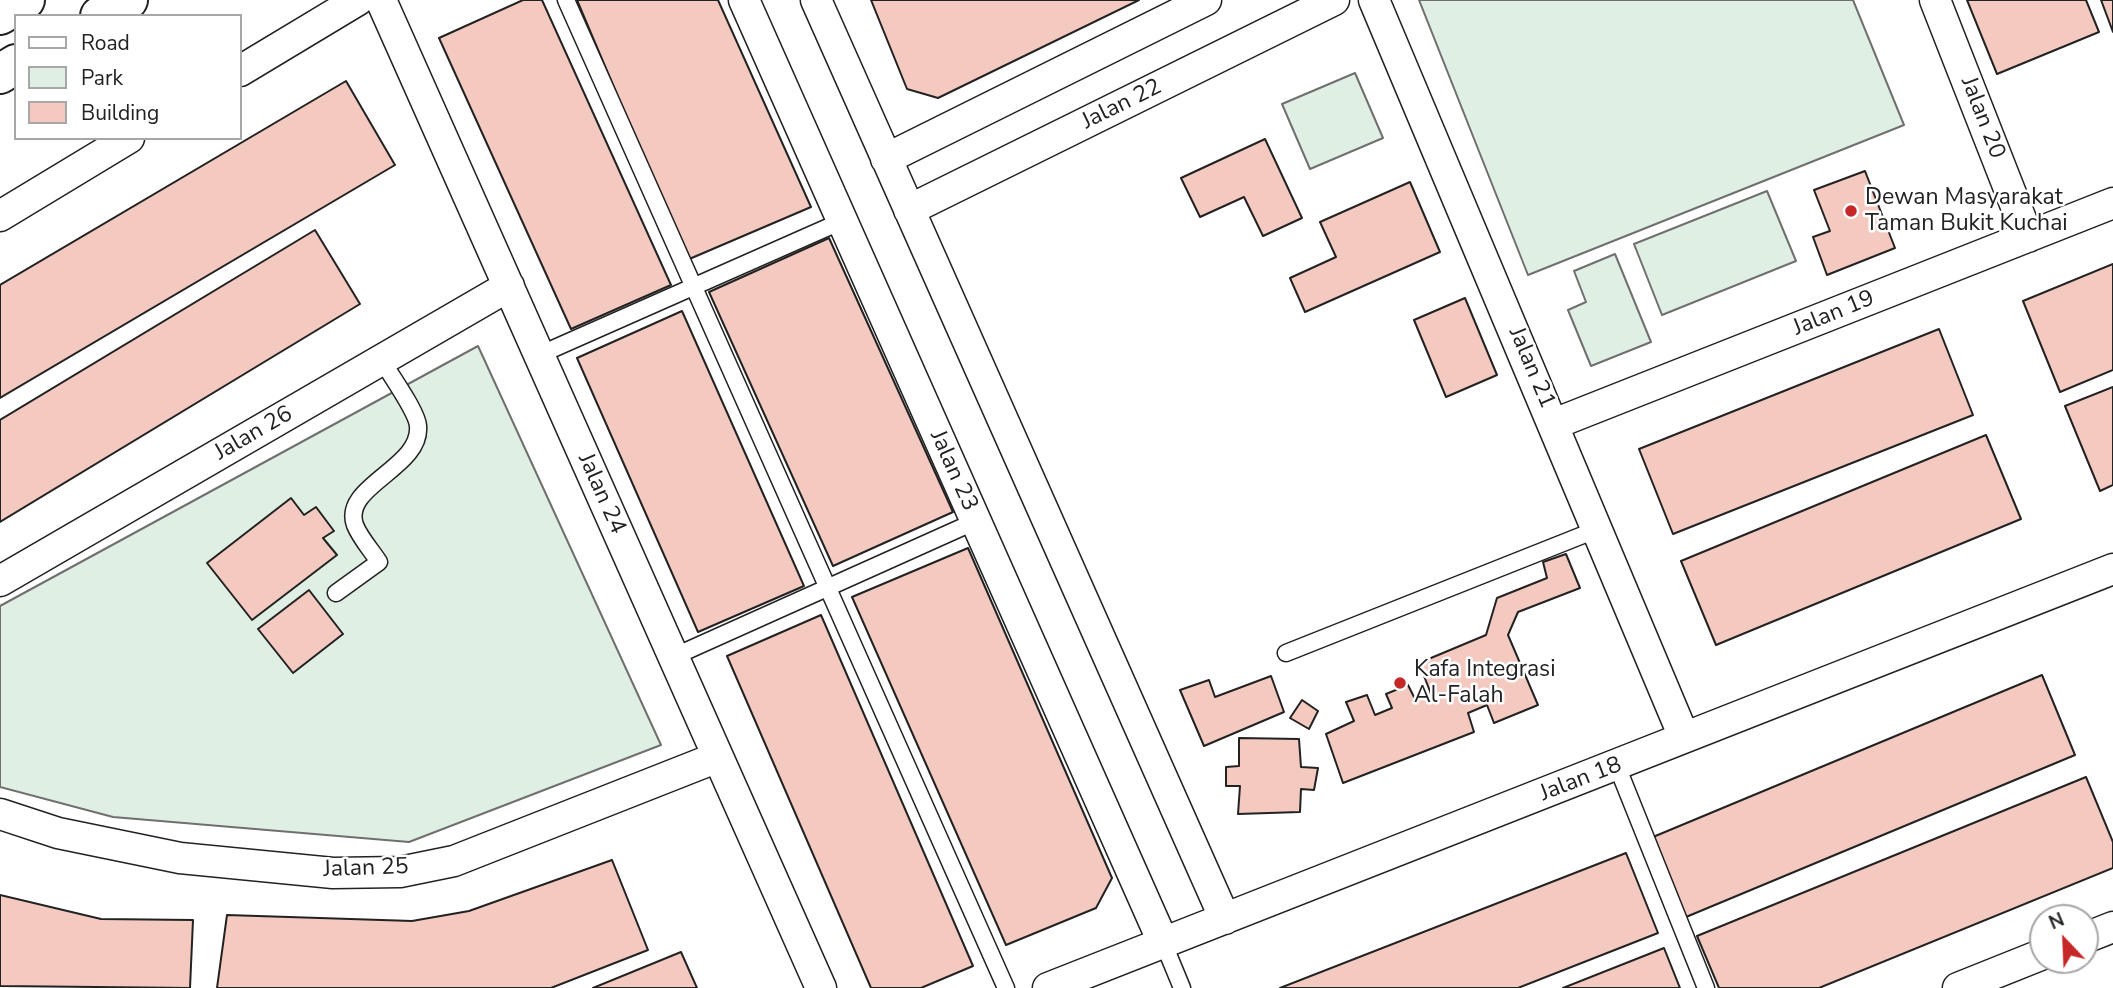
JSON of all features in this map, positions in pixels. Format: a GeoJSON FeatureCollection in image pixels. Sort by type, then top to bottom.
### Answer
{"type":"FeatureCollection","features":[{"type":"Feature","properties":{"kind":"main road"},"geometry":{"type":"LineString","coordinates":[[0,15],[25,0]]}},
{"type":"Feature","properties":{"kind":"main road"},"geometry":{"type":"LineString","coordinates":[[104,14],[128,0]]}},
{"type":"Feature","properties":{"kind":"street"},"geometry":{"type":"LineString","coordinates":[[242,70],[358,0]]}},
{"type":"Feature","properties":{"kind":"street","name":"Jalan 24"},"geometry":{"type":"LineString","coordinates":[[381,0],[821,988]]}},
{"type":"Feature","properties":{"kind":"street","name":"Jalan 23"},"geometry":{"type":"LineString","coordinates":[[744,0],[1163,942]]}},
{"type":"Feature","properties":{"kind":"street"},"geometry":{"type":"LineString","coordinates":[[816,0],[1225,919]]}},
{"type":"Feature","properties":{"kind":"street"},"geometry":{"type":"LineString","coordinates":[[886,159],[1206,0]]}},
{"type":"Feature","properties":{"kind":"street","name":"Jalan 22"},"geometry":{"type":"LineString","coordinates":[[909,210],[1334,0]]}},
{"type":"Feature","properties":{"kind":"street","name":"Jalan 21"},"geometry":{"type":"LineString","coordinates":[[1374,0],[1684,737]]}},
{"type":"Feature","properties":{"kind":"street","name":"Jalan 20"},"geometry":{"type":"LineString","coordinates":[[1935,0],[2028,237]]}},
{"type":"Feature","properties":{"kind":"street"},"geometry":{"type":"LineString","coordinates":[[0,216],[126,140]]}},
{"type":"Feature","properties":{"kind":"street","name":"Jalan 19"},"geometry":{"type":"LineString","coordinates":[[1554,424],[2113,204]]}},
{"type":"Feature","properties":{"kind":"street","name":"Jalan 26"},"geometry":{"type":"LineString","coordinates":[[0,581],[509,286]]}},
{"type":"Feature","properties":{"kind":"street","name":"Jalan 18"},"geometry":{"type":"LineString","coordinates":[[1048,988],[2113,569]]}},
{"type":"Feature","properties":{"kind":"street","name":"Jalan 25"},"geometry":{"type":"LineString","coordinates":[[0,814],[58,833],[180,858],[332,873],[400,872],[454,861],[718,757]]}},
{"type":"Feature","properties":{"kind":"street"},"geometry":{"type":"LineString","coordinates":[[1958,988],[2029,960]]}},
{"type":"Feature","properties":{"kind":"lane"},"geometry":{"type":"LineString","coordinates":[[566,0],[1006,988]]}},
{"type":"Feature","properties":{"kind":"lane"},"geometry":{"type":"LineString","coordinates":[[539,355],[842,221]]}},
{"type":"Feature","properties":{"kind":"lane"},"geometry":{"type":"LineString","coordinates":[[336,593],[379,562],[355,524],[355,508],[364,493],[404,459],[416,442],[418,424],[382,360]]}},
{"type":"Feature","properties":{"kind":"lane"},"geometry":{"type":"LineString","coordinates":[[673,657],[976,521]]}},
{"type":"Feature","properties":{"kind":"lane"},"geometry":{"type":"LineString","coordinates":[[1286,653],[1598,529]]}},
{"type":"Feature","properties":{"kind":"lane"},"geometry":{"type":"LineString","coordinates":[[1617,766],[1706,988]]}},
{"type":"Feature","properties":{"kind":"lane"},"geometry":{"type":"LineString","coordinates":[[1163,942],[1182,988]]}},
{"type":"Feature","properties":{"kind":"green space"},"geometry":{"type":"Polygon","coordinates":[[[1419,0],[1853,0],[1904,125],[1528,275],[1419,0]]]}},
{"type":"Feature","properties":{"kind":"green space"},"geometry":{"type":"Polygon","coordinates":[[[1355,73],[1383,138],[1310,169],[1282,104],[1355,73]]]}},
{"type":"Feature","properties":{"kind":"green space"},"geometry":{"type":"Polygon","coordinates":[[[1767,191],[1796,261],[1662,315],[1634,244],[1767,191]]]}},
{"type":"Feature","properties":{"kind":"green space"},"geometry":{"type":"Polygon","coordinates":[[[1615,254],[1651,342],[1591,366],[1568,310],[1586,302],[1574,271],[1615,254]]]}},
{"type":"Feature","properties":{"kind":"green space"},"geometry":{"type":"Polygon","coordinates":[[[478,346],[661,745],[409,842],[113,817],[0,787],[0,606],[478,346]]]}},
{"type":"Feature","properties":{"kind":"building"},"geometry":{"type":"Polygon","coordinates":[[[523,0],[542,0],[671,285],[571,329],[439,38],[523,0]]]}},
{"type":"Feature","properties":{"kind":"building"},"geometry":{"type":"Polygon","coordinates":[[[577,0],[718,0],[811,207],[687,260],[577,0]]]}},
{"type":"Feature","properties":{"kind":"building"},"geometry":{"type":"Polygon","coordinates":[[[871,0],[1139,0],[938,98],[907,89],[871,0]]]}},
{"type":"Feature","properties":{"kind":"building"},"geometry":{"type":"Polygon","coordinates":[[[1967,0],[2086,0],[2099,32],[1997,74],[1967,0]]]}},
{"type":"Feature","properties":{"kind":"building"},"geometry":{"type":"Polygon","coordinates":[[[2101,0],[2113,0],[2113,32],[2101,0]]]}},
{"type":"Feature","properties":{"kind":"building"},"geometry":{"type":"Polygon","coordinates":[[[346,81],[395,165],[0,398],[0,285],[346,81]]]}},
{"type":"Feature","properties":{"kind":"building"},"geometry":{"type":"Polygon","coordinates":[[[1265,139],[1302,218],[1263,236],[1244,197],[1200,217],[1181,178],[1265,139]]]}},
{"type":"Feature","properties":{"kind":"building","name":"Dewan Masyarakat Taman Bukit Kuchai"},"geometry":{"type":"Polygon","coordinates":[[[1865,171],[1895,248],[1827,275],[1813,237],[1830,231],[1814,190],[1865,171]]]}},
{"type":"Feature","properties":{"kind":"building"},"geometry":{"type":"Polygon","coordinates":[[[1410,182],[1440,252],[1305,312],[1290,278],[1336,257],[1320,222],[1410,182]]]}},
{"type":"Feature","properties":{"kind":"building"},"geometry":{"type":"Polygon","coordinates":[[[315,230],[360,304],[0,522],[0,420],[315,230]]]}},
{"type":"Feature","properties":{"kind":"building"},"geometry":{"type":"Polygon","coordinates":[[[829,238],[953,512],[833,566],[709,292],[829,238]]]}},
{"type":"Feature","properties":{"kind":"building"},"geometry":{"type":"Polygon","coordinates":[[[2113,264],[2113,370],[2060,392],[2023,301],[2113,264]]]}},
{"type":"Feature","properties":{"kind":"building"},"geometry":{"type":"Polygon","coordinates":[[[1465,298],[1497,375],[1446,397],[1414,320],[1465,298]]]}},
{"type":"Feature","properties":{"kind":"building"},"geometry":{"type":"Polygon","coordinates":[[[682,311],[804,586],[698,632],[577,358],[682,311]]]}},
{"type":"Feature","properties":{"kind":"building"},"geometry":{"type":"Polygon","coordinates":[[[1939,329],[1973,415],[1673,534],[1639,449],[1939,329]]]}},
{"type":"Feature","properties":{"kind":"building"},"geometry":{"type":"Polygon","coordinates":[[[2113,387],[2113,485],[2100,491],[2065,406],[2113,387]]]}},
{"type":"Feature","properties":{"kind":"building"},"geometry":{"type":"Polygon","coordinates":[[[1986,435],[2021,519],[1716,645],[1681,561],[1986,435]]]}},
{"type":"Feature","properties":{"kind":"building"},"geometry":{"type":"Polygon","coordinates":[[[291,498],[304,515],[316,507],[334,531],[323,538],[337,555],[252,620],[207,563],[291,498]]]}},
{"type":"Feature","properties":{"kind":"building"},"geometry":{"type":"Polygon","coordinates":[[[968,548],[1112,878],[1096,908],[1006,945],[852,597],[968,548]]]}},
{"type":"Feature","properties":{"kind":"building"},"geometry":{"type":"Polygon","coordinates":[[[1566,554],[1580,588],[1518,612],[1508,635],[1538,705],[1494,723],[1487,705],[1468,713],[1474,732],[1343,783],[1326,734],[1354,721],[1346,702],[1367,695],[1375,715],[1392,708],[1386,694],[1408,685],[1415,699],[1431,694],[1419,663],[1486,635],[1497,598],[1547,578],[1543,562],[1566,554]]]}},
{"type":"Feature","properties":{"kind":"building"},"geometry":{"type":"Polygon","coordinates":[[[309,590],[343,634],[293,673],[258,629],[309,590]]]}},
{"type":"Feature","properties":{"kind":"building"},"geometry":{"type":"Polygon","coordinates":[[[821,615],[973,966],[921,988],[871,988],[727,656],[821,615]]]}},
{"type":"Feature","properties":{"kind":"building"},"geometry":{"type":"Polygon","coordinates":[[[2042,675],[2075,755],[1686,917],[1653,837],[2042,675]]]}},
{"type":"Feature","properties":{"kind":"building"},"geometry":{"type":"Polygon","coordinates":[[[1271,676],[1284,712],[1204,746],[1180,690],[1209,680],[1215,697],[1271,676]]]}},
{"type":"Feature","properties":{"kind":"building"},"geometry":{"type":"Polygon","coordinates":[[[1302,700],[1318,711],[1309,729],[1290,718],[1302,700]]]}},
{"type":"Feature","properties":{"kind":"building"},"geometry":{"type":"Polygon","coordinates":[[[1239,738],[1299,739],[1301,767],[1318,768],[1314,790],[1301,789],[1300,812],[1238,814],[1240,786],[1226,786],[1226,767],[1239,766],[1239,738]]]}},
{"type":"Feature","properties":{"kind":"building"},"geometry":{"type":"Polygon","coordinates":[[[2086,777],[2113,842],[2113,868],[1819,988],[1719,988],[1697,936],[2086,777]]]}},
{"type":"Feature","properties":{"kind":"building"},"geometry":{"type":"Polygon","coordinates":[[[1626,853],[1658,933],[1518,988],[1280,988],[1626,853]]]}},
{"type":"Feature","properties":{"kind":"building"},"geometry":{"type":"Polygon","coordinates":[[[612,860],[648,950],[551,988],[217,988],[227,915],[412,921],[469,911],[612,860]]]}},
{"type":"Feature","properties":{"kind":"building"},"geometry":{"type":"Polygon","coordinates":[[[0,895],[101,919],[193,920],[190,988],[0,986],[0,895]]]}},
{"type":"Feature","properties":{"kind":"building"},"geometry":{"type":"Polygon","coordinates":[[[1664,948],[1680,988],[1563,988],[1664,948]]]}},
{"type":"Feature","properties":{"kind":"building"},"geometry":{"type":"Polygon","coordinates":[[[681,952],[697,988],[593,988],[681,952]]]}},
{"type":"Feature","properties":{"kind":"place","name":"Dewan Masyarakat Taman Bukit Kuchai"},"geometry":{"type":"Point","coordinates":[1851,211]}},
{"type":"Feature","properties":{"kind":"place","name":"Kafa Integrasi Al-Falah"},"geometry":{"type":"Point","coordinates":[1400,683]}}]}
